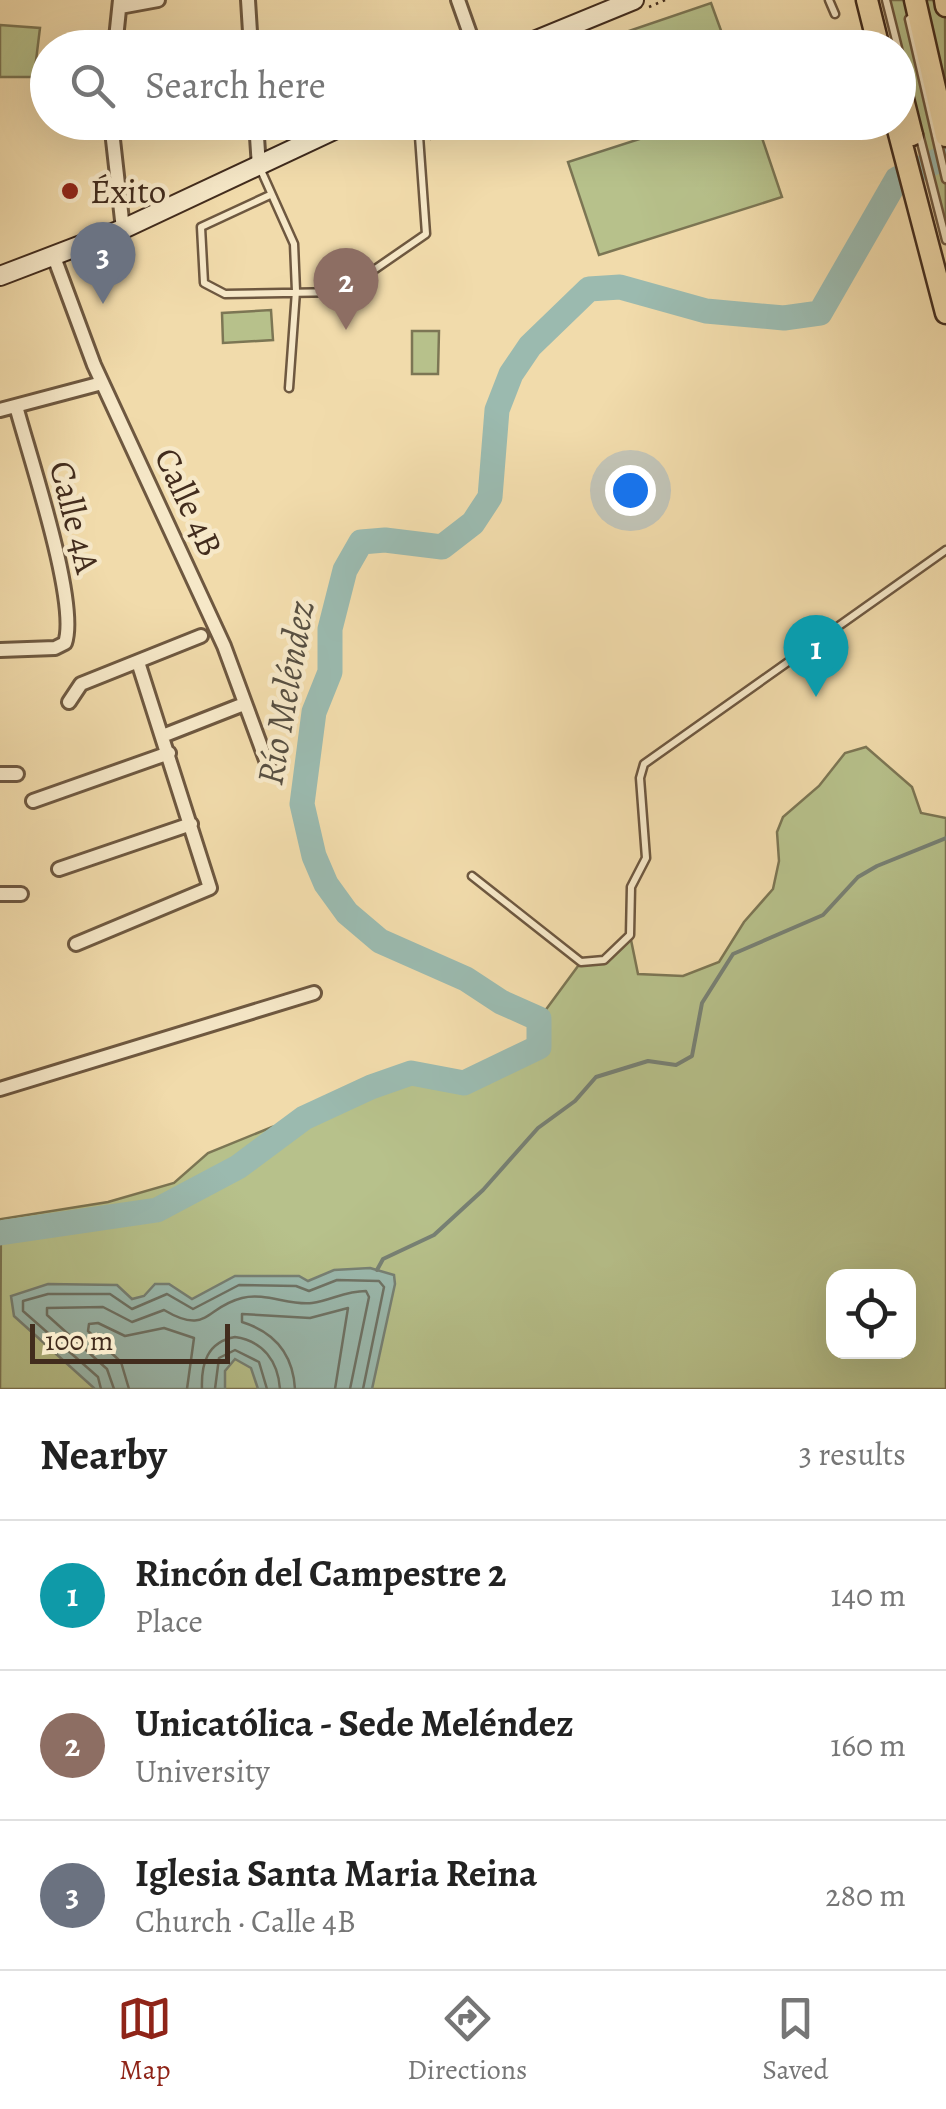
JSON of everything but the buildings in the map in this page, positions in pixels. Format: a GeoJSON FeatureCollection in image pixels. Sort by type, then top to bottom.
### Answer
{"type":"FeatureCollection","features":[{"type":"Feature","properties":{"kind":"main road"},"geometry":{"type":"LineString","coordinates":[[868,0],[875,30]]}},
{"type":"Feature","properties":{"kind":"main road"},"geometry":{"type":"LineString","coordinates":[[883,0],[891,30]]}},
{"type":"Feature","properties":{"kind":"main road"},"geometry":{"type":"LineString","coordinates":[[915,0],[940,128]]}},
{"type":"Feature","properties":{"kind":"main road"},"geometry":{"type":"LineString","coordinates":[[926,54],[946,81]]}},
{"type":"Feature","properties":{"kind":"main road"},"geometry":{"type":"LineString","coordinates":[[909,140],[946,268]]}},
{"type":"Feature","properties":{"kind":"main road"},"geometry":{"type":"LineString","coordinates":[[930,217],[946,313]]}},
{"type":"Feature","properties":{"kind":"street"},"geometry":{"type":"LineString","coordinates":[[117,30],[120,4],[158,0]]}},
{"type":"Feature","properties":{"kind":"street"},"geometry":{"type":"LineString","coordinates":[[248,0],[250,30]]}},
{"type":"Feature","properties":{"kind":"street"},"geometry":{"type":"LineString","coordinates":[[458,0],[469,30]]}},
{"type":"Feature","properties":{"kind":"street"},"geometry":{"type":"LineString","coordinates":[[561,30],[632,0]]}},
{"type":"Feature","properties":{"kind":"street"},"geometry":{"type":"LineString","coordinates":[[113,140],[123,230]]}},
{"type":"Feature","properties":{"kind":"street"},"geometry":{"type":"LineString","coordinates":[[257,140],[259,166]]}},
{"type":"Feature","properties":{"kind":"street"},"geometry":{"type":"LineString","coordinates":[[0,276],[123,230],[313,140]]}},
{"type":"Feature","properties":{"kind":"street","name":"Calle 4B"},"geometry":{"type":"LineString","coordinates":[[54,257],[102,384],[224,646],[270,772]]}},
{"type":"Feature","properties":{"kind":"street"},"geometry":{"type":"LineString","coordinates":[[0,410],[102,384]]}},
{"type":"Feature","properties":{"kind":"street","name":"Calle 4A"},"geometry":{"type":"LineString","coordinates":[[0,650],[55,648],[65,643],[69,631],[59,566],[16,406]]}},
{"type":"Feature","properties":{"kind":"street"},"geometry":{"type":"LineString","coordinates":[[69,702],[81,684],[201,636]]}},
{"type":"Feature","properties":{"kind":"street"},"geometry":{"type":"LineString","coordinates":[[76,944],[210,888],[165,734],[138,662]]}},
{"type":"Feature","properties":{"kind":"street"},"geometry":{"type":"LineString","coordinates":[[165,734],[244,704]]}},
{"type":"Feature","properties":{"kind":"street"},"geometry":{"type":"LineString","coordinates":[[33,801],[169,753]]}},
{"type":"Feature","properties":{"kind":"street"},"geometry":{"type":"LineString","coordinates":[[0,774],[17,774]]}},
{"type":"Feature","properties":{"kind":"street"},"geometry":{"type":"LineString","coordinates":[[59,869],[191,824]]}},
{"type":"Feature","properties":{"kind":"street"},"geometry":{"type":"LineString","coordinates":[[0,894],[21,894]]}},
{"type":"Feature","properties":{"kind":"street"},"geometry":{"type":"LineString","coordinates":[[0,1089],[314,993]]}},
{"type":"Feature","properties":{"kind":"lane"},"geometry":{"type":"LineString","coordinates":[[905,0],[913,30]]}},
{"type":"Feature","properties":{"kind":"lane"},"geometry":{"type":"LineString","coordinates":[[833,1],[835,14]]}},
{"type":"Feature","properties":{"kind":"lane"},"geometry":{"type":"LineString","coordinates":[[916,40],[940,128],[946,179]]}},
{"type":"Feature","properties":{"kind":"lane"},"geometry":{"type":"LineString","coordinates":[[270,196],[202,227],[204,284],[225,294],[342,292],[426,234],[419,140]]}},
{"type":"Feature","properties":{"kind":"lane"},"geometry":{"type":"LineString","coordinates":[[259,166],[294,244],[296,291],[289,388]]}},
{"type":"Feature","properties":{"kind":"lane"},"geometry":{"type":"LineString","coordinates":[[930,217],[946,240]]}},
{"type":"Feature","properties":{"kind":"lane"},"geometry":{"type":"LineString","coordinates":[[472,876],[581,962],[604,960],[630,935],[631,887],[646,858],[640,778],[644,764],[946,550]]}},
{"type":"Feature","properties":{"kind":"green space"},"geometry":{"type":"Polygon","coordinates":[[[886,0],[945,0],[946,240],[916,120],[916,30],[894,30],[886,0]]]}},
{"type":"Feature","properties":{"kind":"green space"},"geometry":{"type":"Polygon","coordinates":[[[711,3],[721,30],[632,30],[711,3]]]}},
{"type":"Feature","properties":{"kind":"green space"},"geometry":{"type":"Polygon","coordinates":[[[0,25],[40,28],[30,30],[30,77],[0,77],[0,25]]]}},
{"type":"Feature","properties":{"kind":"green space"},"geometry":{"type":"Polygon","coordinates":[[[636,140],[763,140],[782,197],[599,255],[568,162],[636,140]]]}},
{"type":"Feature","properties":{"kind":"green space"},"geometry":{"type":"Polygon","coordinates":[[[271,310],[273,340],[223,343],[222,313],[271,310]]]}},
{"type":"Feature","properties":{"kind":"green space"},"geometry":{"type":"Polygon","coordinates":[[[412,331],[439,331],[438,374],[412,374],[412,331]]]}},
{"type":"Feature","properties":{"kind":"green space"},"geometry":{"type":"Polygon","coordinates":[[[866,747],[912,787],[921,813],[946,818],[946,1389],[0,1389],[1,1219],[108,1202],[174,1183],[208,1153],[272,1127],[299,1122],[371,1087],[411,1073],[464,1082],[539,1047],[539,1019],[581,962],[604,960],[630,935],[638,974],[683,976],[719,962],[744,922],[773,889],[779,861],[777,832],[783,817],[819,786],[845,753],[866,747]]]}},
{"type":"Feature","properties":{"kind":"water"},"geometry":{"type":"Polygon","coordinates":[[[370,1268],[394,1275],[395,1284],[372,1389],[258,1389],[251,1368],[235,1359],[225,1371],[225,1389],[95,1389],[14,1316],[11,1296],[48,1284],[117,1285],[132,1299],[144,1296],[155,1284],[169,1284],[192,1299],[235,1276],[299,1276],[308,1281],[334,1270],[370,1268]]]}},
{"type":"Feature","properties":{"kind":"waterway","name":"Río Meléndez"},"geometry":{"type":"LineString","coordinates":[[0,1233],[157,1210],[238,1167],[304,1118],[371,1087],[411,1073],[464,1083],[539,1047],[539,1019],[501,1002],[466,979],[380,941],[347,913],[326,884],[314,856],[302,804],[314,712],[330,672],[330,629],[345,570],[361,542],[385,540],[442,547],[473,523],[490,497],[497,410],[511,374],[530,346],[589,289],[620,287],[706,311],[784,318],[820,313],[897,179],[946,157]]}},
{"type":"Feature","properties":{"kind":"waterway"},"geometry":{"type":"LineString","coordinates":[[377,1270],[383,1259],[434,1235],[483,1190],[538,1128],[575,1101],[596,1077],[648,1061],[676,1065],[692,1056],[702,1003],[733,954],[823,915],[858,877],[946,838]]}},
{"type":"Feature","properties":{"kind":"place","name":"Éxito"},"geometry":{"type":"Point","coordinates":[70,191]}},
{"type":"Feature","properties":{"kind":"place","name":"Iglesia Santa Maria Reina"},"geometry":{"type":"Point","coordinates":[103,304]}},
{"type":"Feature","properties":{"kind":"place","name":"Unicatólica - Sede Meléndez"},"geometry":{"type":"Point","coordinates":[346,330]}},
{"type":"Feature","properties":{"kind":"place","name":"Rincón del Campestre 2"},"geometry":{"type":"Point","coordinates":[816,697]}}]}
